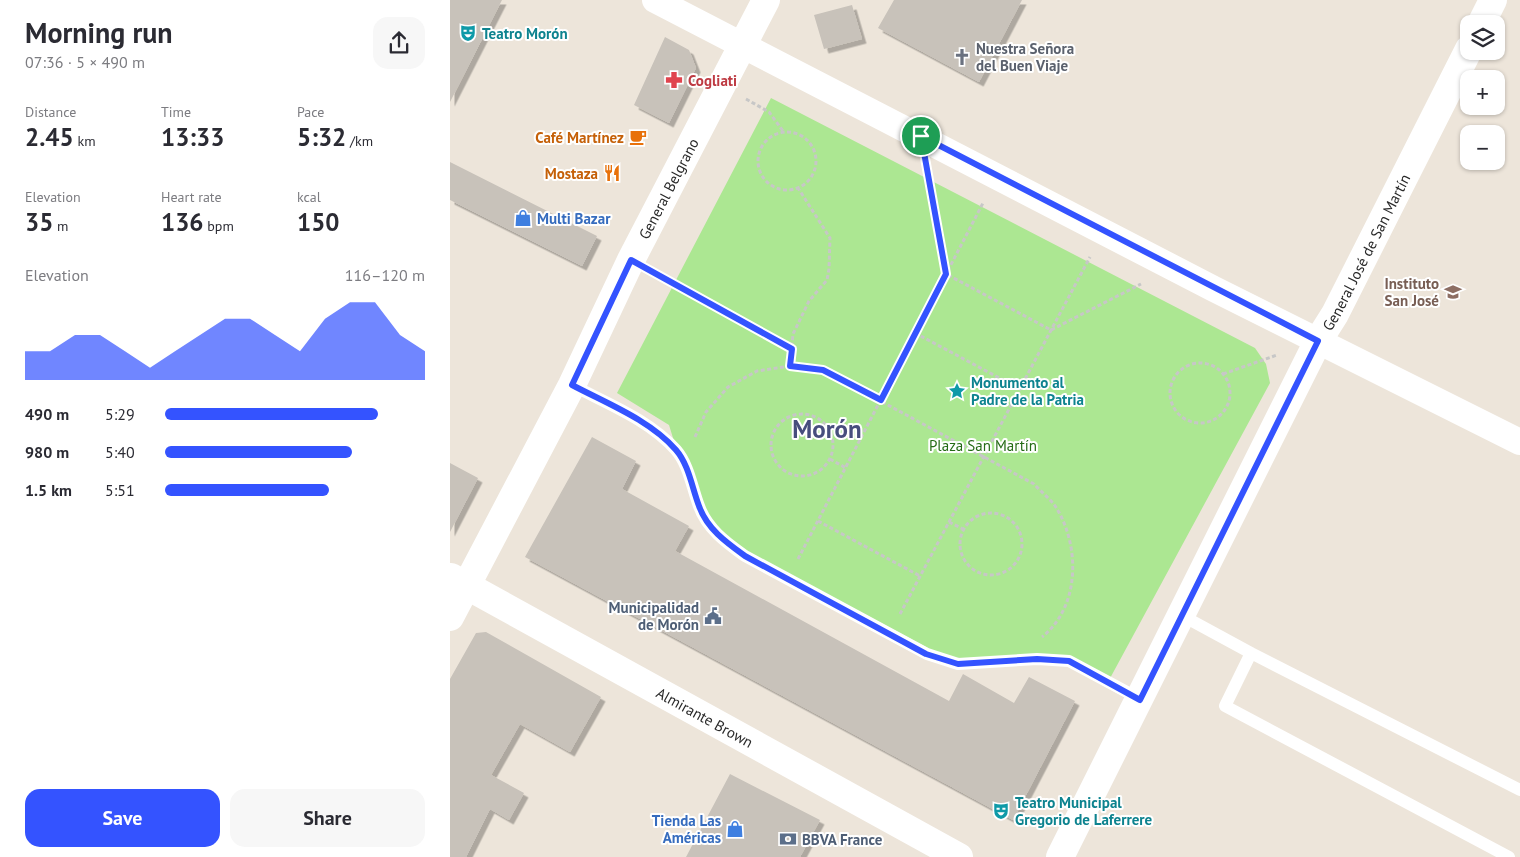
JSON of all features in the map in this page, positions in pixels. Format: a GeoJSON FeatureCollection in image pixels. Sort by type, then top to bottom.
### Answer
{"type":"FeatureCollection","features":[{"type":"Feature","properties":{"kind":"street"},"geometry":{"type":"LineString","coordinates":[[655,0],[1173,267],[1520,442]]}},
{"type":"Feature","properties":{"kind":"street","name":"General Belgrano"},"geometry":{"type":"LineString","coordinates":[[450,617],[458,581],[572,385],[631,260],[766,0]]}},
{"type":"Feature","properties":{"kind":"street"},"geometry":{"type":"LineString","coordinates":[[1486,15],[1493,0]]}},
{"type":"Feature","properties":{"kind":"street","name":"General José de San Martín"},"geometry":{"type":"LineString","coordinates":[[1060,857],[1318,341],[1335,314],[1463,60]]}},
{"type":"Feature","properties":{"kind":"street","name":"Almirante Brown"},"geometry":{"type":"LineString","coordinates":[[458,581],[959,857]]}},
{"type":"Feature","properties":{"kind":"lane"},"geometry":{"type":"LineString","coordinates":[[572,385],[654,430],[677,451],[690,477],[699,508],[718,536],[745,556],[788,580],[926,654],[958,664],[1037,659],[1069,661],[1140,700]]}},
{"type":"Feature","properties":{"kind":"lane"},"geometry":{"type":"LineString","coordinates":[[1181,615],[1251,653],[1520,790]]}},
{"type":"Feature","properties":{"kind":"lane"},"geometry":{"type":"LineString","coordinates":[[1251,653],[1225,706],[1509,857]]}},
{"type":"Feature","properties":{"kind":"path"},"geometry":{"type":"LineString","coordinates":[[782,131],[793,132],[802,136],[814,149],[816,168],[806,183],[798,188],[780,190],[770,186],[758,169],[756,159],[759,149],[764,140],[773,134],[782,131]]}},
{"type":"Feature","properties":{"kind":"path"},"geometry":{"type":"LineString","coordinates":[[921,136],[946,274]]}},
{"type":"Feature","properties":{"kind":"path"},"geometry":{"type":"LineString","coordinates":[[788,580],[997,176]]}},
{"type":"Feature","properties":{"kind":"path"},"geometry":{"type":"LineString","coordinates":[[790,366],[793,334],[798,320],[809,302],[827,280],[829,269],[830,238],[798,188]]}},
{"type":"Feature","properties":{"kind":"path"},"geometry":{"type":"LineString","coordinates":[[890,634],[1104,231]]}},
{"type":"Feature","properties":{"kind":"path"},"geometry":{"type":"LineString","coordinates":[[631,260],[792,349]]}},
{"type":"Feature","properties":{"kind":"path"},"geometry":{"type":"LineString","coordinates":[[1051,330],[1173,267]]}},
{"type":"Feature","properties":{"kind":"path"},"geometry":{"type":"LineString","coordinates":[[946,274],[1051,330]]}},
{"type":"Feature","properties":{"kind":"path"},"geometry":{"type":"LineString","coordinates":[[916,333],[1020,389]]}},
{"type":"Feature","properties":{"kind":"path"},"geometry":{"type":"LineString","coordinates":[[1223,374],[1318,341]]}},
{"type":"Feature","properties":{"kind":"path"},"geometry":{"type":"LineString","coordinates":[[1196,363],[1207,364],[1223,374],[1230,391],[1229,400],[1220,416],[1203,422],[1184,418],[1176,411],[1170,391],[1178,372],[1186,366],[1196,363]]}},
{"type":"Feature","properties":{"kind":"path"},"geometry":{"type":"LineString","coordinates":[[690,477],[692,443],[706,412],[728,388],[757,371],[790,366],[823,370],[1034,484],[1057,508],[1071,538],[1074,571],[1066,604],[1048,632],[1036,642]]}},
{"type":"Feature","properties":{"kind":"path"},"geometry":{"type":"LineString","coordinates":[[810,414],[819,418],[827,425],[832,434],[834,444],[830,459],[820,471],[810,475],[790,473],[781,468],[775,460],[771,445],[774,430],[780,422],[789,416],[810,414]]}},
{"type":"Feature","properties":{"kind":"path"},"geometry":{"type":"LineString","coordinates":[[830,459],[846,468]]}},
{"type":"Feature","properties":{"kind":"path"},"geometry":{"type":"LineString","coordinates":[[983,514],[998,514],[1008,518],[1021,534],[1022,544],[1016,564],[999,575],[988,575],[970,567],[960,550],[960,539],[963,530],[970,521],[983,514]]}},
{"type":"Feature","properties":{"kind":"path"},"geometry":{"type":"LineString","coordinates":[[818,521],[920,576]]}},
{"type":"Feature","properties":{"kind":"path"},"geometry":{"type":"LineString","coordinates":[[949,522],[963,530]]}},
{"type":"Feature","properties":{"kind":"green space","name":"Plaza San Martín"},"geometry":{"type":"Polygon","coordinates":[[[771,98],[1255,348],[1266,364],[1270,383],[1108,682],[1069,661],[958,664],[718,536],[677,451],[669,425],[617,393],[771,98]]]}},
{"type":"Feature","properties":{"kind":"building","name":"Teatro Morón"},"geometry":{"type":"Polygon","coordinates":[[[450,0],[502,0],[450,102],[450,0]]]}},
{"type":"Feature","properties":{"kind":"building","name":"Nuestra Señora del Buen Viaje"},"geometry":{"type":"Polygon","coordinates":[[[894,0],[1022,0],[979,82],[878,28],[894,0]]]}},
{"type":"Feature","properties":{"kind":"building"},"geometry":{"type":"Polygon","coordinates":[[[852,5],[862,39],[824,49],[814,15],[852,5]]]}},
{"type":"Feature","properties":{"kind":"building","name":"Cogliati"},"geometry":{"type":"Polygon","coordinates":[[[665,37],[689,50],[696,68],[669,123],[634,105],[665,37]]]}},
{"type":"Feature","properties":{"kind":"building","name":"Multi Bazar"},"geometry":{"type":"Polygon","coordinates":[[[450,162],[597,236],[582,266],[450,200],[450,162]]]}},
{"type":"Feature","properties":{"kind":"building","name":"Municipalidad de Morón"},"geometry":{"type":"Polygon","coordinates":[[[592,437],[636,461],[622,489],[689,526],[675,551],[949,701],[963,674],[1014,703],[1029,677],[1075,701],[1013,820],[525,557],[592,437]]]}},
{"type":"Feature","properties":{"kind":"building"},"geometry":{"type":"Polygon","coordinates":[[[450,463],[478,478],[450,532],[450,463]]]}},
{"type":"Feature","properties":{"kind":"building"},"geometry":{"type":"Polygon","coordinates":[[[486,632],[601,697],[570,752],[520,724],[491,775],[524,793],[509,820],[490,809],[466,857],[450,857],[450,679],[476,633],[486,632]]]}},
{"type":"Feature","properties":{"kind":"building","name":"Tienda Las Américas"},"geometry":{"type":"Polygon","coordinates":[[[730,774],[820,820],[800,857],[686,857],[730,774]]]}},
{"type":"Feature","properties":{"kind":"place","name":"Teatro Morón"},"geometry":{"type":"Point","coordinates":[468,33]}},
{"type":"Feature","properties":{"kind":"place","name":"Nuestra Señora del Buen Viaje"},"geometry":{"type":"Point","coordinates":[962,57]}},
{"type":"Feature","properties":{"kind":"place","name":"Cogliati"},"geometry":{"type":"Point","coordinates":[674,80]}},
{"type":"Feature","properties":{"kind":"place","name":"Café Martínez"},"geometry":{"type":"Point","coordinates":[638,137]}},
{"type":"Feature","properties":{"kind":"place","name":"Mostaza"},"geometry":{"type":"Point","coordinates":[612,173]}},
{"type":"Feature","properties":{"kind":"place","name":"Multi Bazar"},"geometry":{"type":"Point","coordinates":[523,218]}},
{"type":"Feature","properties":{"kind":"place","name":"Instituto San José"},"geometry":{"type":"Point","coordinates":[1453,292]}},
{"type":"Feature","properties":{"kind":"place","name":"Monumento al Padre de la Patria"},"geometry":{"type":"Point","coordinates":[957,391]}},
{"type":"Feature","properties":{"kind":"place","name":"Municipalidad de Morón"},"geometry":{"type":"Point","coordinates":[713,616]}},
{"type":"Feature","properties":{"kind":"place","name":"Teatro Municipal Gregorio de Laferrere"},"geometry":{"type":"Point","coordinates":[1001,811]}},
{"type":"Feature","properties":{"kind":"place","name":"Tienda Las Américas"},"geometry":{"type":"Point","coordinates":[735,829]}},
{"type":"Feature","properties":{"kind":"place","name":"BBVA France"},"geometry":{"type":"Point","coordinates":[788,839]}},
{"type":"Feature","properties":{"kind":"district","name":"Morón"},"geometry":{"type":"Point","coordinates":[827,429]}},
{"type":"Feature","properties":{"kind":"route"},"geometry":{"type":"LineString","coordinates":[[921,136],[1318,341],[1140,700],[1069,661],[1037,659],[992,664],[958,664],[926,654],[745,556],[718,536],[699,508],[690,477],[677,451],[654,430],[572,385],[631,260],[792,349],[790,366],[823,370],[881,400],[946,274],[921,136]]}}]}
